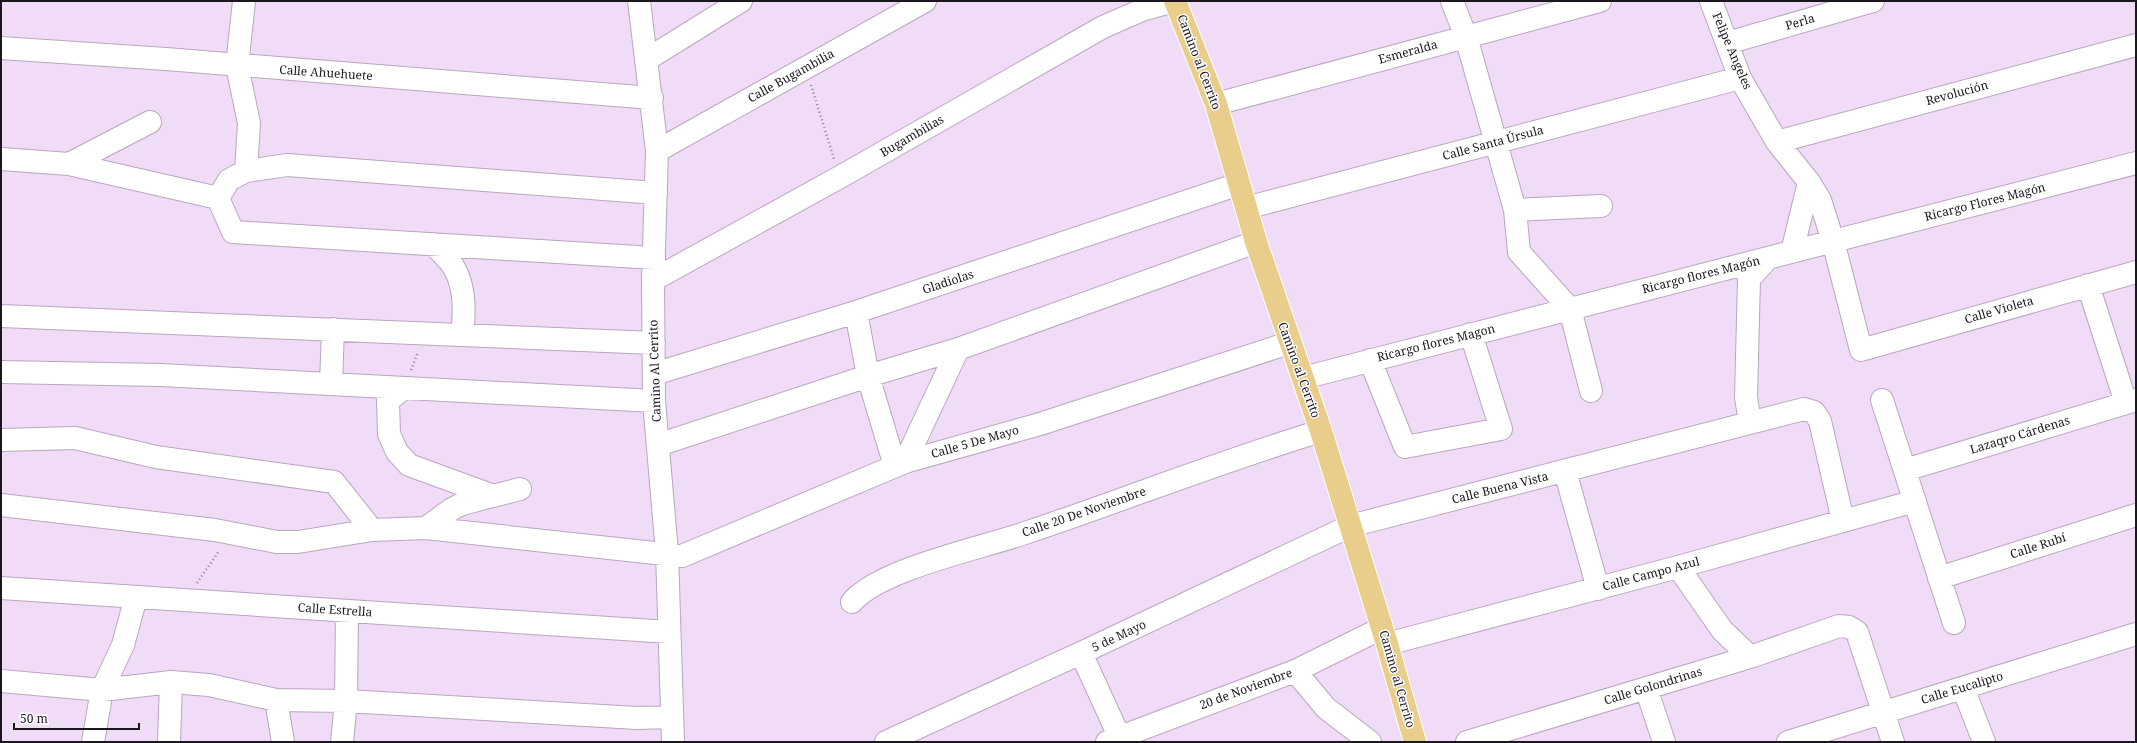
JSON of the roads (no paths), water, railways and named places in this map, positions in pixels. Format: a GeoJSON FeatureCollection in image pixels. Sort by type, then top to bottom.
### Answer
{"type":"FeatureCollection","features":[{"type":"Feature","properties":{"kind":"main road","name":"Camino al Cerrito"},"geometry":{"type":"LineString","coordinates":[[1174,1],[1216,104],[1256,242],[1289,343],[1321,431],[1385,636],[1415,742]]}},
{"type":"Feature","properties":{"kind":"street"},"geometry":{"type":"LineString","coordinates":[[244,1],[237,66],[249,123],[246,171]]}},
{"type":"Feature","properties":{"kind":"street","name":"Camino Al Cerrito"},"geometry":{"type":"LineString","coordinates":[[638,1],[652,98],[657,151],[653,280],[654,401],[667,553],[671,717],[673,742]]}},
{"type":"Feature","properties":{"kind":"street"},"geometry":{"type":"LineString","coordinates":[[646,60],[741,1]]}},
{"type":"Feature","properties":{"kind":"street","name":"Calle Bugambilia"},"geometry":{"type":"LineString","coordinates":[[657,151],[925,1]]}},
{"type":"Feature","properties":{"kind":"street","name":"Bugambilias"},"geometry":{"type":"LineString","coordinates":[[653,280],[840,177],[1103,27],[1142,10],[1174,1]]}},
{"type":"Feature","properties":{"kind":"street"},"geometry":{"type":"LineString","coordinates":[[1452,1],[1466,37],[1515,210],[1519,252],[1570,309],[1591,391]]}},
{"type":"Feature","properties":{"kind":"street","name":"Esmeralda"},"geometry":{"type":"LineString","coordinates":[[1216,104],[1600,1]]}},
{"type":"Feature","properties":{"kind":"street","name":"Felipe Angeles"},"geometry":{"type":"LineString","coordinates":[[1711,1],[1740,78],[1777,142],[1809,182],[1820,200],[1833,241],[1861,350]]}},
{"type":"Feature","properties":{"kind":"street","name":"Perla"},"geometry":{"type":"LineString","coordinates":[[1727,43],[1873,1]]}},
{"type":"Feature","properties":{"kind":"street","name":"Revolución"},"geometry":{"type":"LineString","coordinates":[[1777,142],[2136,45]]}},
{"type":"Feature","properties":{"kind":"street","name":"Calle Ahuehuete"},"geometry":{"type":"LineString","coordinates":[[1,48],[166,59],[237,66],[652,98]]}},
{"type":"Feature","properties":{"kind":"street","name":"Calle Santa Úrsula"},"geometry":{"type":"LineString","coordinates":[[1246,208],[1740,78]]}},
{"type":"Feature","properties":{"kind":"street"},"geometry":{"type":"LineString","coordinates":[[70,164],[150,122]]}},
{"type":"Feature","properties":{"kind":"street"},"geometry":{"type":"LineString","coordinates":[[1,159],[70,164],[218,198]]}},
{"type":"Feature","properties":{"kind":"street","name":"Ricargo Flores Magón"},"geometry":{"type":"LineString","coordinates":[[1833,241],[2136,163]]}},
{"type":"Feature","properties":{"kind":"street"},"geometry":{"type":"LineString","coordinates":[[218,198],[229,180],[246,171],[287,165],[656,193]]}},
{"type":"Feature","properties":{"kind":"street"},"geometry":{"type":"LineString","coordinates":[[1792,252],[1809,182]]}},
{"type":"Feature","properties":{"kind":"street","name":"Gladiolas"},"geometry":{"type":"LineString","coordinates":[[654,374],[856,312],[1239,184]]}},
{"type":"Feature","properties":{"kind":"street"},"geometry":{"type":"LineString","coordinates":[[218,198],[233,232],[654,258]]}},
{"type":"Feature","properties":{"kind":"street"},"geometry":{"type":"LineString","coordinates":[[1515,210],[1601,206]]}},
{"type":"Feature","properties":{"kind":"street","name":"Ricargo flores Magón"},"geometry":{"type":"LineString","coordinates":[[1570,309],[1833,241]]}},
{"type":"Feature","properties":{"kind":"street"},"geometry":{"type":"LineString","coordinates":[[658,445],[868,376],[958,349],[1256,242]]}},
{"type":"Feature","properties":{"kind":"street"},"geometry":{"type":"LineString","coordinates":[[433,244],[452,263],[461,286],[465,311],[462,334]]}},
{"type":"Feature","properties":{"kind":"street"},"geometry":{"type":"LineString","coordinates":[[1750,422],[1746,397],[1749,279],[1768,258]]}},
{"type":"Feature","properties":{"kind":"street","name":"Calle Violeta"},"geometry":{"type":"LineString","coordinates":[[1861,350],[2136,272]]}},
{"type":"Feature","properties":{"kind":"street"},"geometry":{"type":"LineString","coordinates":[[2088,285],[2131,402]]}},
{"type":"Feature","properties":{"kind":"street","name":"Ricargo flores Magon"},"geometry":{"type":"LineString","coordinates":[[1303,378],[1570,309]]}},
{"type":"Feature","properties":{"kind":"street"},"geometry":{"type":"LineString","coordinates":[[856,312],[868,376],[900,464]]}},
{"type":"Feature","properties":{"kind":"street"},"geometry":{"type":"LineString","coordinates":[[1,316],[654,343]]}},
{"type":"Feature","properties":{"kind":"street"},"geometry":{"type":"LineString","coordinates":[[331,384],[333,329]]}},
{"type":"Feature","properties":{"kind":"street"},"geometry":{"type":"LineString","coordinates":[[1370,360],[1405,447],[1501,429],[1471,334]]}},
{"type":"Feature","properties":{"kind":"street","name":"Calle 5 De Mayo"},"geometry":{"type":"LineString","coordinates":[[1,505],[215,530],[277,542],[298,542],[372,530],[426,528],[667,553],[682,556],[900,464],[1040,424],[1289,343]]}},
{"type":"Feature","properties":{"kind":"street"},"geometry":{"type":"LineString","coordinates":[[900,464],[958,349]]}},
{"type":"Feature","properties":{"kind":"street"},"geometry":{"type":"LineString","coordinates":[[1,372],[161,375],[654,401]]}},
{"type":"Feature","properties":{"kind":"street"},"geometry":{"type":"LineString","coordinates":[[404,388],[388,401],[389,434],[397,452],[409,465],[491,495]]}},
{"type":"Feature","properties":{"kind":"street"},"geometry":{"type":"LineString","coordinates":[[1882,400],[1954,623]]}},
{"type":"Feature","properties":{"kind":"street","name":"Lazaqro Cárdenas"},"geometry":{"type":"LineString","coordinates":[[1905,470],[2131,402]]}},
{"type":"Feature","properties":{"kind":"street","name":"Calle Buena Vista"},"geometry":{"type":"LineString","coordinates":[[1350,526],[1804,409],[1814,412],[1820,421],[1843,521]]}},
{"type":"Feature","properties":{"kind":"street","name":"Calle 20 De Noviembre"},"geometry":{"type":"LineString","coordinates":[[852,602],[858,595],[894,574],[1024,533],[1267,447],[1321,431]]}},
{"type":"Feature","properties":{"kind":"street"},"geometry":{"type":"LineString","coordinates":[[1,440],[75,438],[156,456],[334,482],[372,530]]}},
{"type":"Feature","properties":{"kind":"street"},"geometry":{"type":"LineString","coordinates":[[1565,471],[1598,589]]}},
{"type":"Feature","properties":{"kind":"street"},"geometry":{"type":"LineString","coordinates":[[426,528],[452,508],[491,495],[520,488]]}},
{"type":"Feature","properties":{"kind":"street","name":"Calle Campo Azul"},"geometry":{"type":"LineString","coordinates":[[1385,636],[1598,589],[1914,501]]}},
{"type":"Feature","properties":{"kind":"street","name":"Calle Rubí"},"geometry":{"type":"LineString","coordinates":[[1939,578],[2136,515]]}},
{"type":"Feature","properties":{"kind":"street","name":"5 de Mayo"},"geometry":{"type":"LineString","coordinates":[[887,742],[1081,653],[1350,526]]}},
{"type":"Feature","properties":{"kind":"street"},"geometry":{"type":"LineString","coordinates":[[1678,567],[1722,630],[1750,657]]}},
{"type":"Feature","properties":{"kind":"street","name":"Calle Estrella"},"geometry":{"type":"LineString","coordinates":[[1,588],[669,632]]}},
{"type":"Feature","properties":{"kind":"street"},"geometry":{"type":"LineString","coordinates":[[93,742],[102,690],[122,645],[136,597]]}},
{"type":"Feature","properties":{"kind":"street"},"geometry":{"type":"LineString","coordinates":[[342,742],[346,701],[347,611]]}},
{"type":"Feature","properties":{"kind":"street","name":"Calle Golondrinas"},"geometry":{"type":"LineString","coordinates":[[1467,742],[1750,657],[1839,626],[1849,628],[1857,632],[1884,712]]}},
{"type":"Feature","properties":{"kind":"street","name":"Calle Eucalipto"},"geometry":{"type":"LineString","coordinates":[[1788,742],[2136,634]]}},
{"type":"Feature","properties":{"kind":"street","name":"20 de Noviembre"},"geometry":{"type":"LineString","coordinates":[[1113,739],[1385,636]]}},
{"type":"Feature","properties":{"kind":"street"},"geometry":{"type":"LineString","coordinates":[[1081,653],[1113,739]]}},
{"type":"Feature","properties":{"kind":"street"},"geometry":{"type":"LineString","coordinates":[[1295,671],[1326,708],[1370,742]]}},
{"type":"Feature","properties":{"kind":"street"},"geometry":{"type":"LineString","coordinates":[[1,681],[102,690],[171,682],[209,685],[276,700],[346,701],[637,718],[671,717]]}},
{"type":"Feature","properties":{"kind":"street"},"geometry":{"type":"LineString","coordinates":[[169,742],[171,682]]}},
{"type":"Feature","properties":{"kind":"street"},"geometry":{"type":"LineString","coordinates":[[1646,688],[1664,742]]}},
{"type":"Feature","properties":{"kind":"street"},"geometry":{"type":"LineString","coordinates":[[1963,688],[1984,742]]}},
{"type":"Feature","properties":{"kind":"street"},"geometry":{"type":"LineString","coordinates":[[276,700],[283,742]]}},
{"type":"Feature","properties":{"kind":"street"},"geometry":{"type":"LineString","coordinates":[[1884,712],[1892,742]]}}]}
